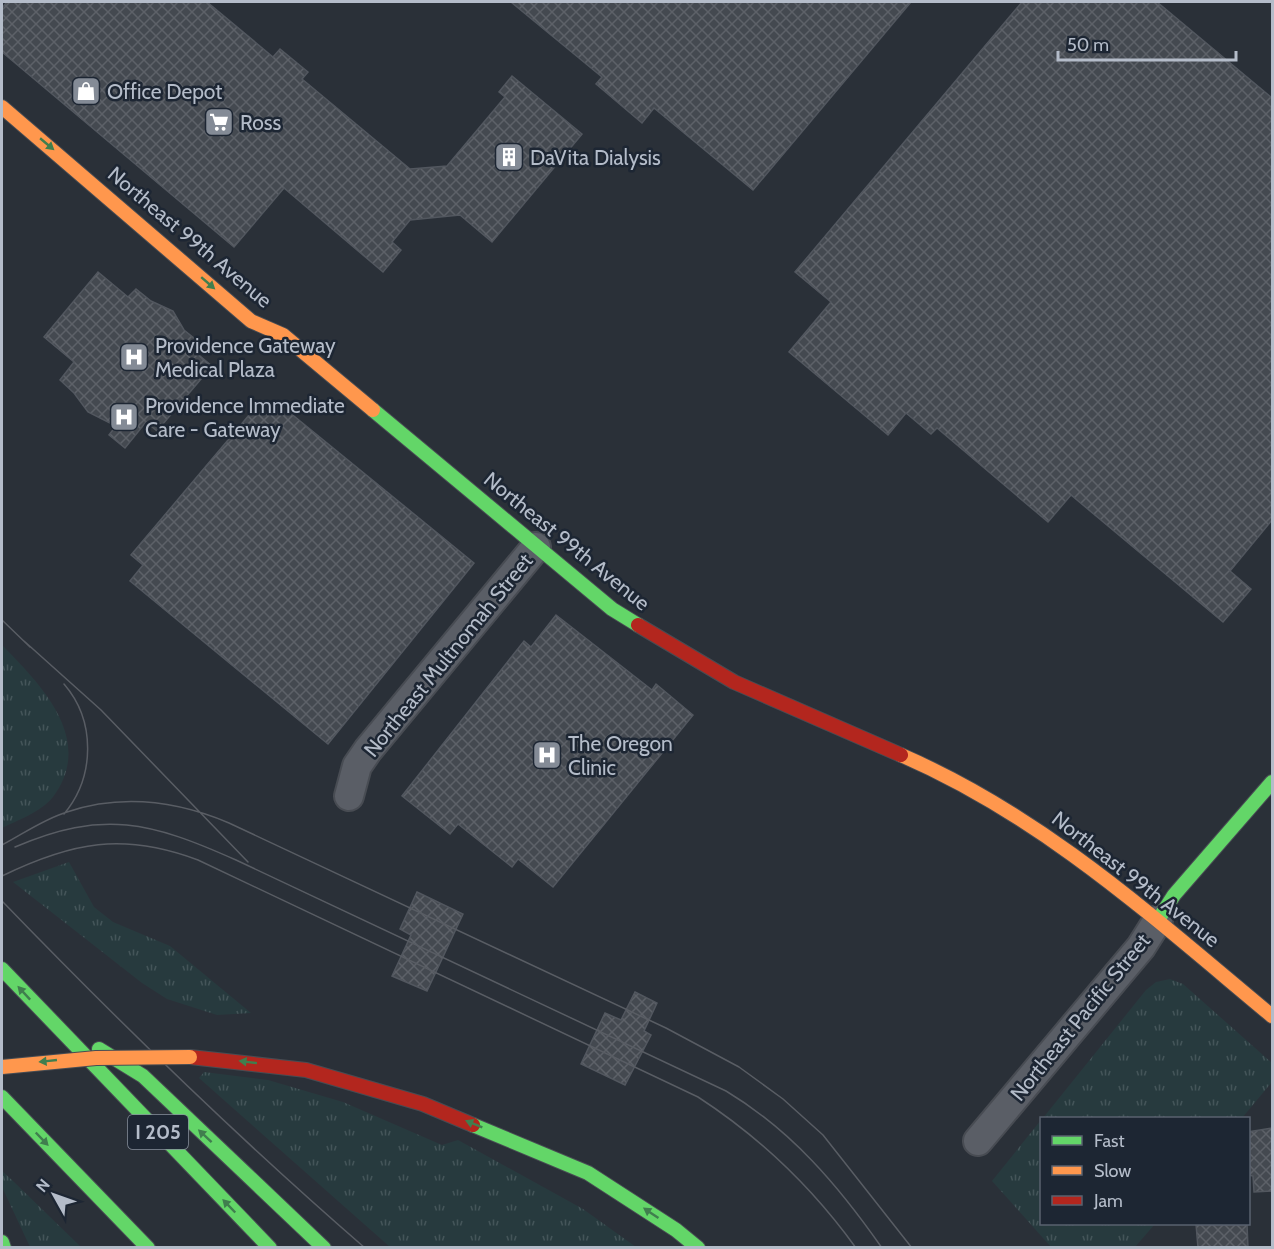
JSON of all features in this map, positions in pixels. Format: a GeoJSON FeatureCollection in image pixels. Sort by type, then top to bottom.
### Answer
{"type":"FeatureCollection","features":[{"type":"Feature","properties":{"kind":"main road","name":"Northeast 99th Avenue"},"geometry":{"type":"LineString","coordinates":[[2,108],[251,321],[283,335],[612,609],[706,667],[759,694],[936,772],[1011,811],[1099,872],[1272,1016]]}},
{"type":"Feature","properties":{"kind":"main road","name":"Northeast Pacific Street"},"geometry":{"type":"LineString","coordinates":[[1158,920],[1174,895],[1272,782]]}},
{"type":"Feature","properties":{"kind":"main road","name":"I 205"},"geometry":{"type":"LineString","coordinates":[[2,969],[270,1248]]}},
{"type":"Feature","properties":{"kind":"main road"},"geometry":{"type":"LineString","coordinates":[[46,1017],[143,1076],[324,1248]]}},
{"type":"Feature","properties":{"kind":"main road"},"geometry":{"type":"LineString","coordinates":[[2,1067],[80,1058],[142,1055],[190,1057],[306,1070],[423,1104],[588,1173],[668,1224],[698,1248]]}},
{"type":"Feature","properties":{"kind":"main road"},"geometry":{"type":"LineString","coordinates":[[2,1097],[148,1248]]}},
{"type":"Feature","properties":{"kind":"main road"},"geometry":{"type":"LineString","coordinates":[[528,1146],[621,1212]]}},
{"type":"Feature","properties":{"kind":"main road"},"geometry":{"type":"LineString","coordinates":[[2,1242],[4,1248]]}},
{"type":"Feature","properties":{"kind":"street","name":"Northeast Multnomah Street"},"geometry":{"type":"LineString","coordinates":[[349,796],[357,766],[368,750],[536,547]]}},
{"type":"Feature","properties":{"kind":"street","name":"Northeast Pacific Street"},"geometry":{"type":"LineString","coordinates":[[978,1141],[1141,947],[1158,920]]}},
{"type":"Feature","properties":{"kind":"green space"},"geometry":{"type":"Polygon","coordinates":[[[2,645],[32,677],[58,714],[66,734],[69,754],[65,775],[53,797],[36,811],[2,828],[2,645]]]}},
{"type":"Feature","properties":{"kind":"green space"},"geometry":{"type":"Polygon","coordinates":[[[69,862],[94,907],[113,922],[170,946],[251,1013],[217,1015],[167,999],[142,983],[13,882],[69,862]]]}},
{"type":"Feature","properties":{"kind":"green space"},"geometry":{"type":"Polygon","coordinates":[[[1170,979],[1183,984],[1272,1063],[1272,1082],[1243,1117],[1044,1117],[1146,990],[1156,982],[1170,979]]]}},
{"type":"Feature","properties":{"kind":"green space"},"geometry":{"type":"Polygon","coordinates":[[[204,1072],[268,1080],[343,1102],[442,1145],[458,1140],[583,1209],[636,1247],[390,1247],[199,1078],[204,1072]]]}},
{"type":"Feature","properties":{"kind":"green space"},"geometry":{"type":"Polygon","coordinates":[[[1040,1121],[1040,1225],[1154,1225],[1135,1247],[1051,1247],[992,1181],[1040,1121]]]}},
{"type":"Feature","properties":{"kind":"green space"},"geometry":{"type":"Polygon","coordinates":[[[2,1171],[81,1247],[30,1247],[2,1187],[2,1171]]]}},
{"type":"Feature","properties":{"kind":"building"},"geometry":{"type":"Polygon","coordinates":[[[7,2],[207,2],[273,57],[280,49],[308,72],[302,79],[410,169],[447,166],[505,97],[499,92],[512,76],[582,134],[492,242],[460,215],[410,220],[392,242],[401,250],[383,272],[284,188],[234,247],[2,52],[2,8],[7,2]]]}},
{"type":"Feature","properties":{"kind":"building"},"geometry":{"type":"Polygon","coordinates":[[[511,2],[911,2],[753,190],[654,108],[642,123],[596,84],[602,77],[511,2]]]}},
{"type":"Feature","properties":{"kind":"building"},"geometry":{"type":"Polygon","coordinates":[[[1022,2],[1157,2],[1272,98],[1272,520],[1230,571],[1251,589],[1223,622],[1071,495],[1048,522],[937,428],[931,434],[906,413],[888,435],[789,352],[831,302],[795,272],[1022,2]]]}},
{"type":"Feature","properties":{"kind":"building","name":"Providence Gateway Medical Plaza"},"geometry":{"type":"Polygon","coordinates":[[[98,272],[128,297],[136,289],[151,301],[173,311],[184,330],[200,343],[194,351],[212,366],[157,431],[146,422],[125,448],[109,435],[116,426],[88,412],[74,393],[60,380],[74,362],[44,337],[98,272]]]}},
{"type":"Feature","properties":{"kind":"building"},"geometry":{"type":"Polygon","coordinates":[[[278,403],[474,563],[328,744],[130,581],[143,565],[131,555],[255,408],[267,415],[278,403]]]}},
{"type":"Feature","properties":{"kind":"building","name":"The Oregon Clinic"},"geometry":{"type":"Polygon","coordinates":[[[556,615],[652,690],[656,684],[693,715],[553,887],[518,859],[512,867],[458,824],[450,834],[402,796],[524,641],[531,647],[556,615]]]}},
{"type":"Feature","properties":{"kind":"building"},"geometry":{"type":"Polygon","coordinates":[[[417,892],[463,914],[427,991],[392,976],[411,935],[400,929],[417,892]]]}},
{"type":"Feature","properties":{"kind":"building"},"geometry":{"type":"Polygon","coordinates":[[[635,992],[657,1003],[644,1031],[651,1035],[625,1085],[581,1064],[605,1013],[621,1020],[635,992]]]}},
{"type":"Feature","properties":{"kind":"building"},"geometry":{"type":"Polygon","coordinates":[[[1272,1128],[1272,1191],[1254,1192],[1253,1176],[1250,1175],[1250,1132],[1272,1128]]]}},
{"type":"Feature","properties":{"kind":"building"},"geometry":{"type":"Polygon","coordinates":[[[1196,1225],[1247,1225],[1248,1248],[1198,1248],[1196,1225]]]}},
{"type":"Feature","properties":{"kind":"tram line"},"geometry":{"type":"LineString","coordinates":[[2,620],[30,647]]}},
{"type":"Feature","properties":{"kind":"tram line"},"geometry":{"type":"LineString","coordinates":[[24,641],[101,710],[248,862]]}},
{"type":"Feature","properties":{"kind":"tram line"},"geometry":{"type":"LineString","coordinates":[[64,684],[82,715],[88,749],[82,783],[64,814]]}},
{"type":"Feature","properties":{"kind":"tram line"},"geometry":{"type":"LineString","coordinates":[[2,845],[58,815],[87,806],[108,803],[149,802],[169,805],[189,809],[229,823],[666,1028],[739,1067],[783,1099],[823,1135],[912,1248]]}},
{"type":"Feature","properties":{"kind":"tram line"},"geometry":{"type":"LineString","coordinates":[[15,847],[46,835],[75,828],[101,824],[127,825],[152,829],[178,837],[236,860],[726,1091],[772,1123],[812,1160],[848,1202],[882,1248]]}},
{"type":"Feature","properties":{"kind":"tram line"},"geometry":{"type":"LineString","coordinates":[[2,876],[52,855],[98,845],[146,846],[198,860],[698,1097],[743,1129],[784,1165],[822,1204],[856,1248]]}},
{"type":"Feature","properties":{"kind":"tram line"},"geometry":{"type":"LineString","coordinates":[[2,901],[179,1078],[365,1248]]}},
{"type":"Feature","properties":{"kind":"traffic: fast"},"geometry":{"type":"LineString","coordinates":[[373,410],[612,609],[638,625]]}},
{"type":"Feature","properties":{"kind":"traffic: fast"},"geometry":{"type":"LineString","coordinates":[[1158,920],[1174,895],[1272,782]]}},
{"type":"Feature","properties":{"kind":"traffic: fast"},"geometry":{"type":"LineString","coordinates":[[2,969],[270,1248]]}},
{"type":"Feature","properties":{"kind":"traffic: fast"},"geometry":{"type":"LineString","coordinates":[[99,1049],[143,1076],[324,1248]]}},
{"type":"Feature","properties":{"kind":"traffic: fast"},"geometry":{"type":"LineString","coordinates":[[2,1097],[148,1248]]}},
{"type":"Feature","properties":{"kind":"traffic: fast"},"geometry":{"type":"LineString","coordinates":[[473,1125],[588,1173],[676,1230],[698,1248]]}},
{"type":"Feature","properties":{"kind":"traffic: fast"},"geometry":{"type":"LineString","coordinates":[[2,1242],[4,1248]]}},
{"type":"Feature","properties":{"kind":"traffic: slow"},"geometry":{"type":"LineString","coordinates":[[2,107],[251,321],[283,335],[373,410]]}},
{"type":"Feature","properties":{"kind":"traffic: slow"},"geometry":{"type":"LineString","coordinates":[[901,755],[1003,808],[1050,839],[1140,907],[1272,1016]]}},
{"type":"Feature","properties":{"kind":"traffic: slow"},"geometry":{"type":"LineString","coordinates":[[2,1067],[96,1058],[190,1057]]}},
{"type":"Feature","properties":{"kind":"traffic: jam"},"geometry":{"type":"LineString","coordinates":[[638,625],[734,682],[901,755]]}},
{"type":"Feature","properties":{"kind":"traffic: jam"},"geometry":{"type":"LineString","coordinates":[[190,1057],[306,1070],[423,1104],[473,1125]]}},
{"type":"Feature","properties":{"kind":"place","name":"Office Depot"},"geometry":{"type":"Point","coordinates":[86,91]}},
{"type":"Feature","properties":{"kind":"place","name":"Ross"},"geometry":{"type":"Point","coordinates":[219,122]}},
{"type":"Feature","properties":{"kind":"place","name":"DaVita Dialysis"},"geometry":{"type":"Point","coordinates":[509,157]}},
{"type":"Feature","properties":{"kind":"place","name":"Providence Gateway Medical Plaza"},"geometry":{"type":"Point","coordinates":[134,357]}},
{"type":"Feature","properties":{"kind":"place","name":"Providence Immediate Care - Gateway"},"geometry":{"type":"Point","coordinates":[124,417]}},
{"type":"Feature","properties":{"kind":"place","name":"The Oregon Clinic"},"geometry":{"type":"Point","coordinates":[547,755]}}]}
